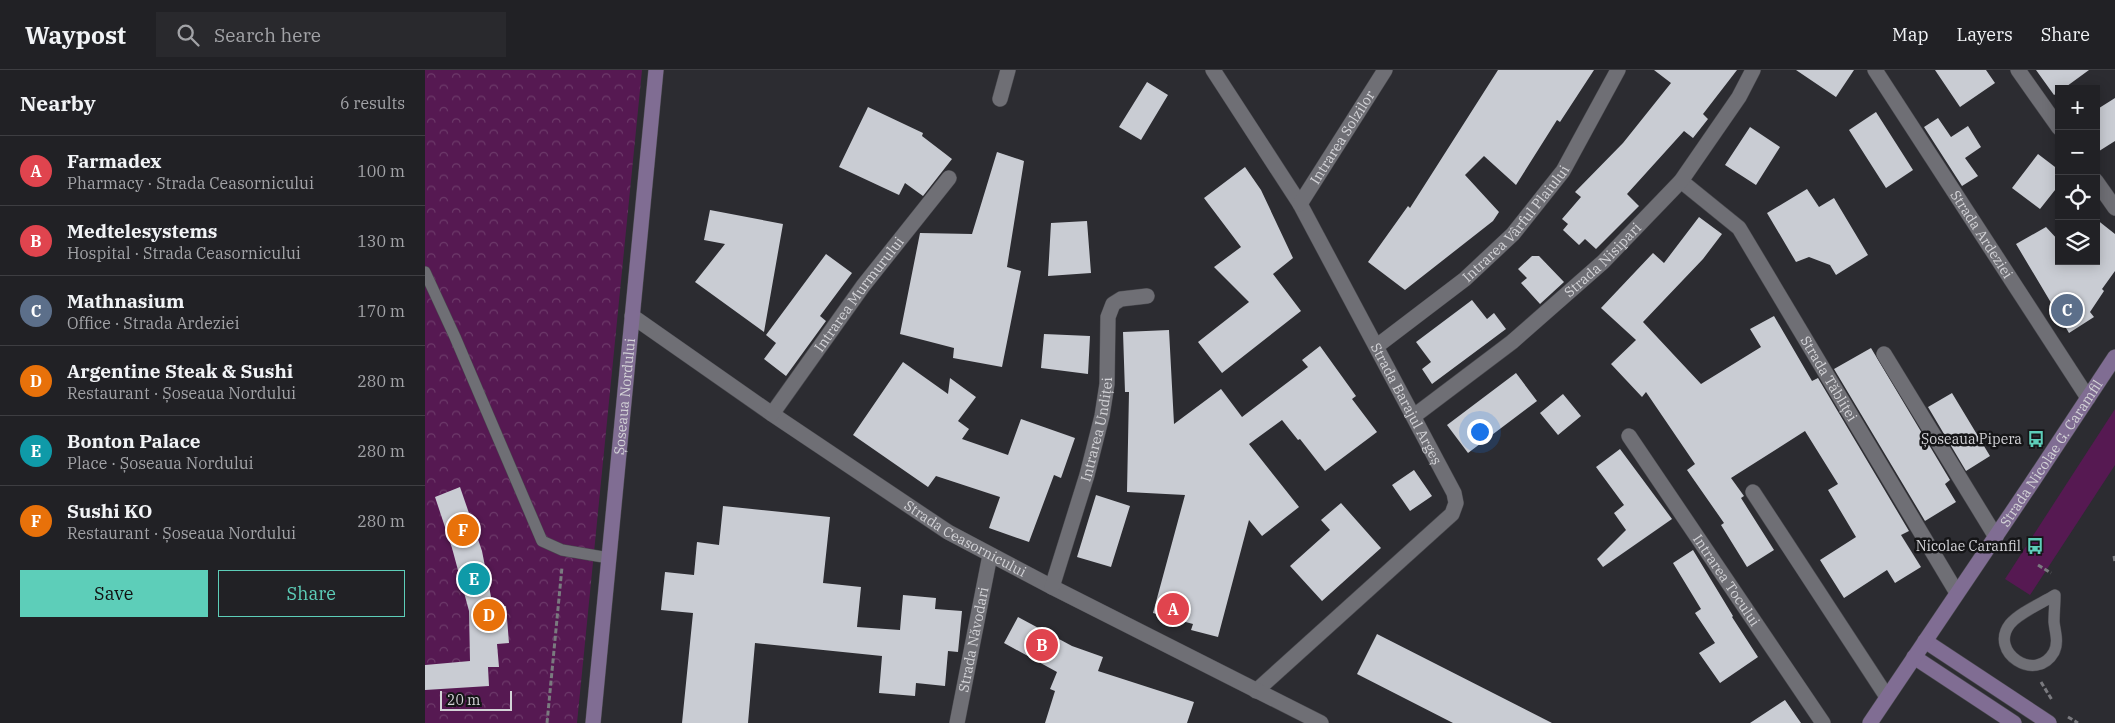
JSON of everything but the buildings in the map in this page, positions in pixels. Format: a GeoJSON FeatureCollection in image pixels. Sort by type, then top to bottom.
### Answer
{"type":"FeatureCollection","features":[{"type":"Feature","properties":{"kind":"main road","name":"Șoseaua Nordului"},"geometry":{"type":"LineString","coordinates":[[593,723],[656,70]]}},
{"type":"Feature","properties":{"kind":"main road","name":"Strada Nicolae G. Caramfil"},"geometry":{"type":"LineString","coordinates":[[1869,723],[1996,537],[2115,357]]}},
{"type":"Feature","properties":{"kind":"main road"},"geometry":{"type":"LineString","coordinates":[[1925,641],[2049,723]]}},
{"type":"Feature","properties":{"kind":"main road"},"geometry":{"type":"LineString","coordinates":[[1914,657],[2014,723]]}},
{"type":"Feature","properties":{"kind":"street"},"geometry":{"type":"LineString","coordinates":[[1000,99],[1008,70]]}},
{"type":"Feature","properties":{"kind":"street","name":"Strada Barajul Argeș"},"geometry":{"type":"LineString","coordinates":[[1213,70],[1300,204],[1414,416],[1454,493],[1456,503],[1452,514],[1256,691]]}},
{"type":"Feature","properties":{"kind":"street","name":"Intrarea Solzilor"},"geometry":{"type":"LineString","coordinates":[[1300,204],[1385,70]]}},
{"type":"Feature","properties":{"kind":"street","name":"Intrarea Vârful Plaiului"},"geometry":{"type":"LineString","coordinates":[[1377,346],[1465,279],[1513,234],[1563,171],[1618,70]]}},
{"type":"Feature","properties":{"kind":"street","name":"Strada Nisipari"},"geometry":{"type":"LineString","coordinates":[[1414,416],[1526,330],[1603,262],[1681,181],[1739,96],[1753,70]]}},
{"type":"Feature","properties":{"kind":"street","name":"Strada Ardeziei"},"geometry":{"type":"LineString","coordinates":[[1875,70],[2088,398]]}},
{"type":"Feature","properties":{"kind":"street"},"geometry":{"type":"LineString","coordinates":[[2018,70],[2055,122]]}},
{"type":"Feature","properties":{"kind":"street","name":"Intrarea Murmurului"},"geometry":{"type":"LineString","coordinates":[[772,414],[863,286],[949,178]]}},
{"type":"Feature","properties":{"kind":"street","name":"Strada Tăbliței"},"geometry":{"type":"LineString","coordinates":[[1681,181],[1739,228],[1957,593]]}},
{"type":"Feature","properties":{"kind":"street"},"geometry":{"type":"LineString","coordinates":[[2100,187],[2115,208]]}},
{"type":"Feature","properties":{"kind":"street","name":"Intrarea Undiței"},"geometry":{"type":"LineString","coordinates":[[1052,587],[1087,475],[1102,416],[1107,384],[1108,317],[1113,304],[1121,299],[1147,296]]}},
{"type":"Feature","properties":{"kind":"street","name":"Strada Ceasornicului"},"geometry":{"type":"LineString","coordinates":[[632,316],[772,414],[948,532],[1052,587],[1321,723]]}},
{"type":"Feature","properties":{"kind":"street"},"geometry":{"type":"LineString","coordinates":[[1884,354],[1996,537]]}},
{"type":"Feature","properties":{"kind":"street","name":"Intrarea Tocului"},"geometry":{"type":"LineString","coordinates":[[1629,436],[1823,723]]}},
{"type":"Feature","properties":{"kind":"street"},"geometry":{"type":"LineString","coordinates":[[1753,492],[1887,697]]}},
{"type":"Feature","properties":{"kind":"street","name":"Strada Năvodari"},"geometry":{"type":"LineString","coordinates":[[957,723],[990,555]]}},
{"type":"Feature","properties":{"kind":"lane"},"geometry":{"type":"LineString","coordinates":[[425,272],[455,337],[542,541],[563,550],[609,558]]}},
{"type":"Feature","properties":{"kind":"lane"},"geometry":{"type":"LineString","coordinates":[[2055,595],[2054,623],[2057,644],[2048,659],[2041,664],[2032,666],[2024,665],[2011,657],[2005,641],[2006,633],[2009,625],[2015,619],[2055,595]]}},
{"type":"Feature","properties":{"kind":"path"},"geometry":{"type":"LineString","coordinates":[[547,723],[563,550]]}},
{"type":"Feature","properties":{"kind":"path"},"geometry":{"type":"LineString","coordinates":[[2114,556],[2115,562]]}},
{"type":"Feature","properties":{"kind":"path"},"geometry":{"type":"LineString","coordinates":[[2038,565],[2051,573]]}},
{"type":"Feature","properties":{"kind":"path"},"geometry":{"type":"LineString","coordinates":[[2032,666],[2054,703]]}},
{"type":"Feature","properties":{"kind":"path"},"geometry":{"type":"LineString","coordinates":[[2065,714],[2078,723]]}},
{"type":"Feature","properties":{"kind":"green space"},"geometry":{"type":"Polygon","coordinates":[[[425,70],[642,70],[577,723],[425,723],[425,70]]]}},
{"type":"Feature","properties":{"kind":"green space"},"geometry":{"type":"Polygon","coordinates":[[[2115,409],[2115,465],[2030,595],[2005,579],[2115,409]]]}},
{"type":"Feature","properties":{"kind":"place","name":"Mathnasium"},"geometry":{"type":"Point","coordinates":[2067,310]}},
{"type":"Feature","properties":{"kind":"place","name":"Șoseaua Pipera"},"geometry":{"type":"Point","coordinates":[2036,439]}},
{"type":"Feature","properties":{"kind":"place","name":"Sushi KO"},"geometry":{"type":"Point","coordinates":[463,530]}},
{"type":"Feature","properties":{"kind":"place","name":"Nicolae Caranfil"},"geometry":{"type":"Point","coordinates":[2035,546]}},
{"type":"Feature","properties":{"kind":"place","name":"Bonton Palace"},"geometry":{"type":"Point","coordinates":[474,579]}},
{"type":"Feature","properties":{"kind":"place","name":"Farmadex"},"geometry":{"type":"Point","coordinates":[1173,609]}},
{"type":"Feature","properties":{"kind":"place","name":"Argentine Steak & Sushi"},"geometry":{"type":"Point","coordinates":[489,615]}},
{"type":"Feature","properties":{"kind":"place","name":"Medtelesystems"},"geometry":{"type":"Point","coordinates":[1042,645]}}]}
